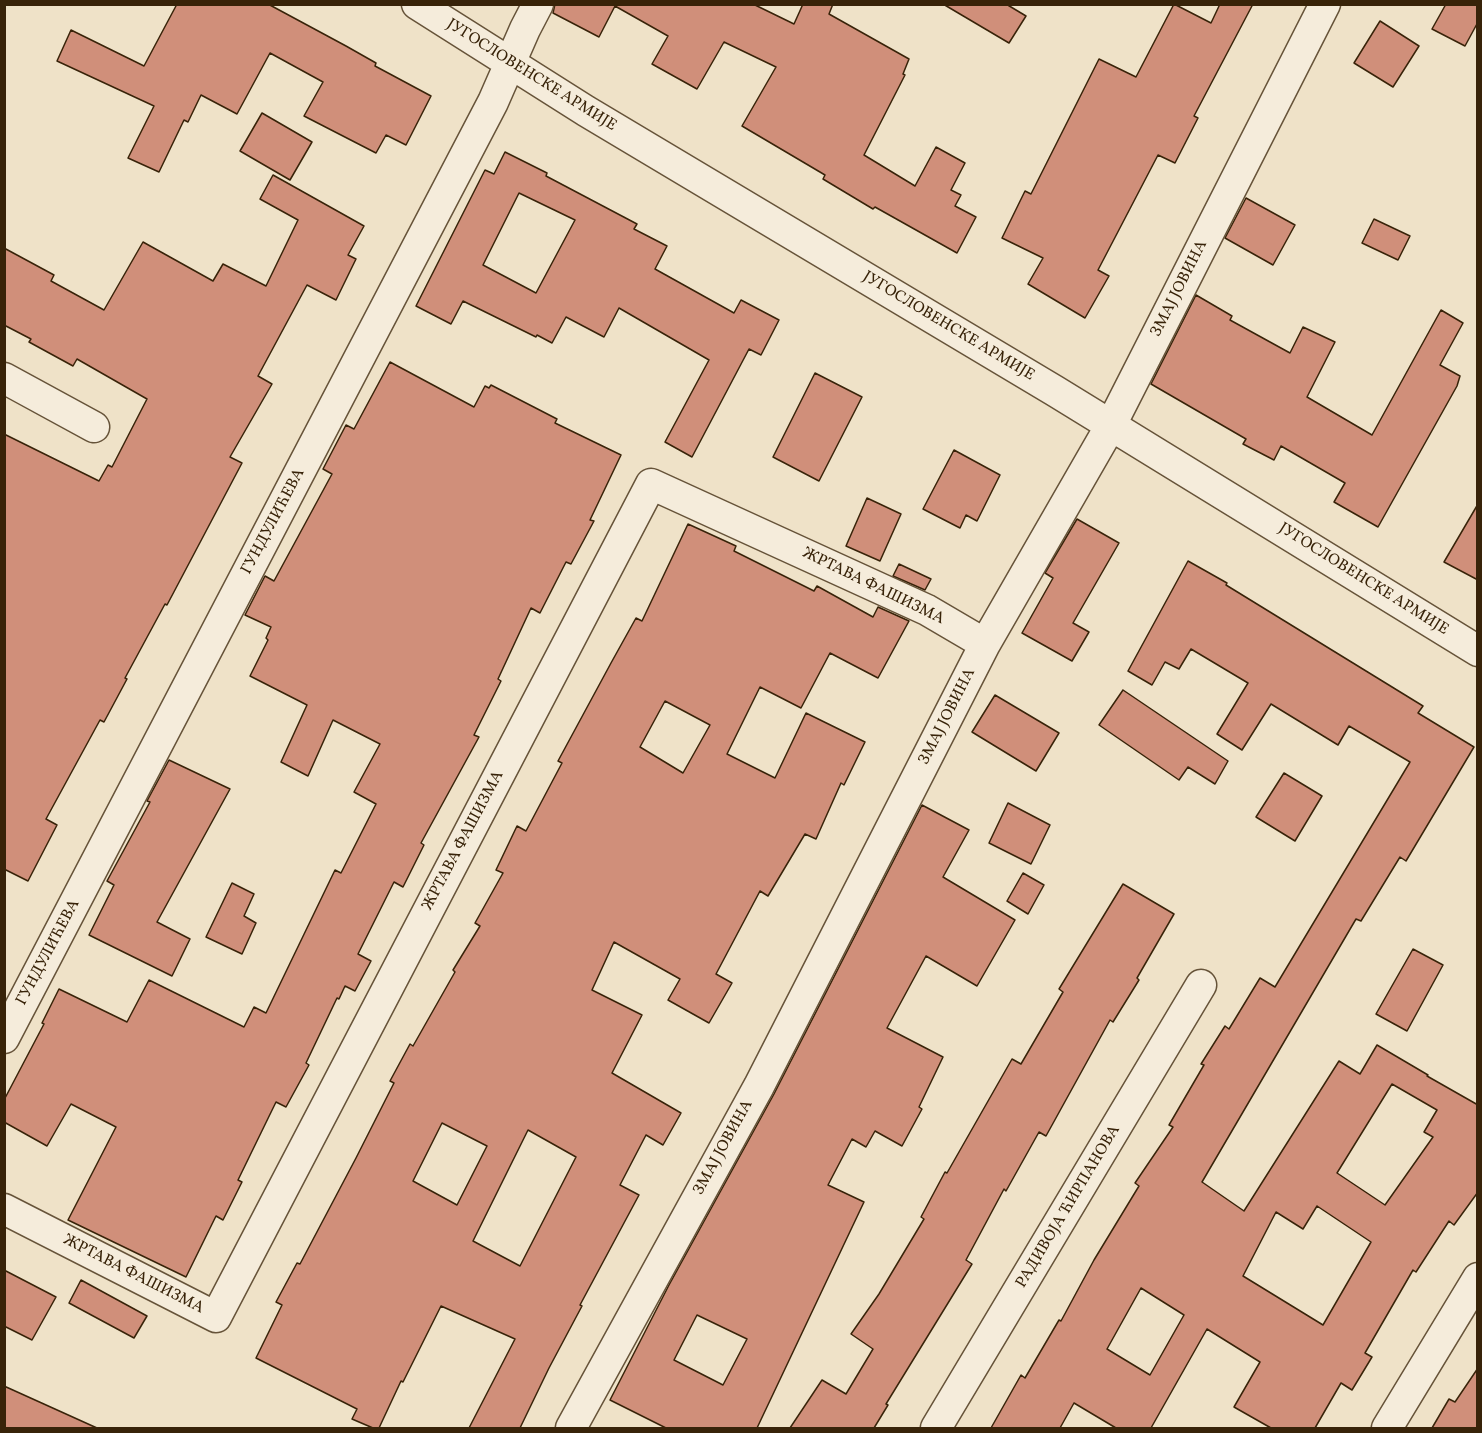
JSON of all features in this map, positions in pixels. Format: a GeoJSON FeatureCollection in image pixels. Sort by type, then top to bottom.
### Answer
{"type":"FeatureCollection","features":[{"type":"Feature","properties":{"kind":"street","name":"ЈУГОСЛОВЕНСКЕ АРМИЈЕ"},"geometry":{"type":"LineString","coordinates":[[417,4],[586,111],[1111,425],[1478,651]]}},
{"type":"Feature","properties":{"kind":"street","name":"ГУНДУЛИЋЕВА"},"geometry":{"type":"LineString","coordinates":[[4,1038],[494,102],[538,4]]}},
{"type":"Feature","properties":{"kind":"street","name":"ЗМАЈ ЈОВИНА"},"geometry":{"type":"LineString","coordinates":[[571,1428],[759,1086],[985,645],[1111,425],[1324,4]]}},
{"type":"Feature","properties":{"kind":"street"},"geometry":{"type":"LineString","coordinates":[[4,378],[94,427]]}},
{"type":"Feature","properties":{"kind":"street","name":"ЖРТАВА ФАШИЗМА"},"geometry":{"type":"LineString","coordinates":[[4,1209],[216,1317],[651,483],[927,610],[985,645]]}},
{"type":"Feature","properties":{"kind":"street","name":"РАДИВОЈА ЋИРПАНОВА"},"geometry":{"type":"LineString","coordinates":[[936,1428],[1201,984]]}},
{"type":"Feature","properties":{"kind":"street"},"geometry":{"type":"LineString","coordinates":[[1387,1428],[1478,1278]]}},
{"type":"Feature","properties":{"kind":"building"},"geometry":{"type":"Polygon","coordinates":[[[177,4],[268,4],[431,96],[406,145],[386,135],[376,153],[304,116],[323,82],[270,53],[237,114],[201,95],[188,122],[184,120],[159,172],[128,158],[154,106],[57,61],[71,30],[144,66],[177,4]]]}},
{"type":"Feature","properties":{"kind":"building"},"geometry":{"type":"Polygon","coordinates":[[[555,4],[753,4],[794,24],[803,4],[833,4],[829,14],[909,59],[903,74],[905,75],[864,155],[915,186],[936,147],[965,163],[951,190],[961,195],[955,206],[976,217],[957,253],[875,207],[873,209],[823,179],[825,175],[742,126],[776,67],[724,42],[697,89],[652,64],[668,36],[615,6],[599,37],[553,13],[555,4]]]}},
{"type":"Feature","properties":{"kind":"building"},"geometry":{"type":"Polygon","coordinates":[[[943,4],[1006,4],[1026,16],[1009,43],[943,4]]]}},
{"type":"Feature","properties":{"kind":"building"},"geometry":{"type":"Polygon","coordinates":[[[1174,4],[1211,23],[1220,4],[1253,4],[1194,116],[1198,118],[1175,163],[1158,155],[1098,270],[1109,276],[1085,318],[1028,284],[1043,258],[1002,238],[1025,191],[1031,194],[1099,59],[1136,77],[1174,4]]]}},
{"type":"Feature","properties":{"kind":"building"},"geometry":{"type":"Polygon","coordinates":[[[1446,4],[1478,4],[1478,22],[1465,46],[1432,29],[1446,4]]]}},
{"type":"Feature","properties":{"kind":"building"},"geometry":{"type":"Polygon","coordinates":[[[1380,21],[1419,46],[1393,87],[1354,63],[1380,21]]]}},
{"type":"Feature","properties":{"kind":"building"},"geometry":{"type":"Polygon","coordinates":[[[262,113],[312,142],[290,180],[240,151],[262,113]]]}},
{"type":"Feature","properties":{"kind":"building"},"geometry":{"type":"Polygon","coordinates":[[[505,152],[547,173],[546,176],[637,224],[634,229],[667,246],[655,269],[734,313],[741,300],[779,320],[761,355],[749,349],[692,457],[665,442],[709,360],[619,308],[604,337],[566,317],[552,343],[463,301],[451,324],[416,306],[485,170],[494,174],[505,152]],[[519,193],[483,265],[536,293],[575,220],[519,193]]]}},
{"type":"Feature","properties":{"kind":"building"},"geometry":{"type":"Polygon","coordinates":[[[273,175],[364,226],[348,255],[356,259],[336,300],[307,285],[258,376],[272,384],[230,457],[242,463],[167,605],[165,604],[125,678],[127,679],[104,722],[100,720],[46,819],[57,825],[28,881],[4,869],[4,434],[99,481],[108,465],[112,467],[147,399],[77,359],[73,366],[29,342],[31,339],[4,325],[4,248],[54,275],[51,281],[104,310],[143,242],[213,281],[223,264],[266,286],[298,220],[260,199],[273,175]]]}},
{"type":"Feature","properties":{"kind":"building"},"geometry":{"type":"Polygon","coordinates":[[[1246,198],[1295,225],[1273,265],[1225,238],[1246,198]]]}},
{"type":"Feature","properties":{"kind":"building"},"geometry":{"type":"Polygon","coordinates":[[[1374,219],[1410,236],[1398,260],[1362,243],[1374,219]]]}},
{"type":"Feature","properties":{"kind":"building"},"geometry":{"type":"Polygon","coordinates":[[[1196,295],[1232,316],[1230,320],[1290,353],[1303,327],[1335,342],[1307,397],[1372,435],[1441,310],[1463,323],[1440,365],[1460,376],[1457,386],[1378,527],[1334,502],[1345,483],[1281,446],[1274,460],[1243,444],[1246,439],[1151,384],[1196,295]]]}},
{"type":"Feature","properties":{"kind":"building"},"geometry":{"type":"Polygon","coordinates":[[[390,362],[474,407],[485,386],[489,388],[491,385],[557,419],[555,423],[621,455],[590,520],[594,521],[571,564],[566,562],[540,613],[531,608],[498,679],[501,681],[474,735],[479,737],[421,843],[424,845],[403,887],[394,882],[358,954],[371,961],[355,991],[345,986],[339,999],[337,998],[306,1063],[309,1065],[286,1107],[276,1102],[238,1180],[242,1182],[223,1220],[216,1216],[186,1277],[68,1220],[116,1127],[71,1104],[47,1146],[4,1122],[4,1100],[44,1024],[42,1023],[59,989],[127,1022],[149,980],[244,1027],[254,1007],[266,1013],[335,870],[341,873],[376,804],[354,792],[380,744],[333,720],[308,776],[281,762],[307,705],[250,676],[268,640],[266,638],[271,627],[245,615],[265,576],[274,581],[332,474],[323,469],[346,425],[354,429],[390,362]]]}},
{"type":"Feature","properties":{"kind":"building"},"geometry":{"type":"Polygon","coordinates":[[[815,373],[862,397],[819,481],[773,457],[815,373]]]}},
{"type":"Feature","properties":{"kind":"building"},"geometry":{"type":"Polygon","coordinates":[[[954,450],[1000,475],[977,521],[966,515],[960,528],[923,509],[954,450]]]}},
{"type":"Feature","properties":{"kind":"building"},"geometry":{"type":"Polygon","coordinates":[[[867,498],[901,514],[880,561],[846,546],[867,498]]]}},
{"type":"Feature","properties":{"kind":"building"},"geometry":{"type":"Polygon","coordinates":[[[1478,504],[1478,580],[1444,562],[1478,504]]]}},
{"type":"Feature","properties":{"kind":"building"},"geometry":{"type":"Polygon","coordinates":[[[1077,519],[1119,543],[1073,623],[1089,632],[1072,661],[1022,633],[1053,578],[1045,573],[1077,519]]]}},
{"type":"Feature","properties":{"kind":"building"},"geometry":{"type":"Polygon","coordinates":[[[688,524],[736,546],[734,551],[814,591],[817,586],[873,617],[878,607],[909,621],[878,678],[830,653],[801,708],[760,687],[727,754],[775,778],[806,713],[865,742],[844,785],[841,783],[816,839],[805,834],[768,896],[760,891],[716,974],[732,983],[709,1023],[668,1000],[680,979],[614,942],[592,990],[642,1015],[612,1073],[681,1113],[663,1145],[646,1135],[620,1185],[639,1195],[580,1305],[582,1306],[520,1428],[469,1428],[515,1339],[441,1306],[379,1428],[373,1428],[352,1419],[357,1409],[256,1358],[282,1305],[276,1302],[297,1263],[300,1264],[356,1158],[394,1083],[390,1081],[410,1044],[413,1046],[455,972],[453,970],[480,926],[475,923],[503,873],[496,870],[517,826],[526,831],[562,763],[558,761],[611,663],[636,618],[642,621],[688,524]],[[665,701],[640,747],[683,773],[710,725],[665,701]],[[442,1123],[413,1181],[457,1205],[487,1146],[442,1123]],[[528,1130],[473,1241],[520,1266],[576,1157],[528,1130]]]}},
{"type":"Feature","properties":{"kind":"building"},"geometry":{"type":"Polygon","coordinates":[[[1188,561],[1423,706],[1418,713],[1474,747],[1406,861],[1400,857],[1361,921],[1356,919],[1202,1182],[1244,1211],[1339,1061],[1360,1074],[1377,1045],[1478,1105],[1478,1192],[1454,1225],[1449,1221],[1416,1272],[1413,1270],[1365,1353],[1372,1357],[1352,1390],[1341,1383],[1315,1428],[1271,1428],[1234,1407],[1260,1362],[1207,1329],[1151,1428],[1116,1428],[1074,1403],[1060,1428],[991,1428],[1021,1375],[1025,1378],[1059,1320],[1061,1321],[1094,1260],[1139,1186],[1135,1183],[1173,1127],[1169,1125],[1204,1065],[1201,1064],[1225,1026],[1229,1029],[1260,978],[1275,987],[1410,762],[1349,726],[1338,745],[1271,704],[1242,750],[1217,734],[1248,683],[1191,649],[1179,669],[1165,662],[1152,685],[1128,671],[1188,561]],[[1392,1084],[1337,1173],[1385,1205],[1433,1137],[1424,1132],[1437,1110],[1392,1084]],[[1317,1206],[1303,1229],[1276,1212],[1243,1276],[1323,1325],[1371,1242],[1317,1206]],[[1141,1288],[1107,1349],[1150,1375],[1184,1315],[1141,1288]]]}},
{"type":"Feature","properties":{"kind":"building"},"geometry":{"type":"Polygon","coordinates":[[[899,564],[931,579],[925,590],[893,576],[899,564]]]}},
{"type":"Feature","properties":{"kind":"building"},"geometry":{"type":"Polygon","coordinates":[[[1123,690],[1228,761],[1215,784],[1188,767],[1179,780],[1099,725],[1123,690]]]}},
{"type":"Feature","properties":{"kind":"building"},"geometry":{"type":"Polygon","coordinates":[[[995,695],[1059,733],[1036,771],[972,732],[995,695]]]}},
{"type":"Feature","properties":{"kind":"building"},"geometry":{"type":"Polygon","coordinates":[[[169,760],[230,789],[157,922],[190,939],[172,976],[89,935],[114,885],[107,881],[150,802],[147,801],[169,760]]]}},
{"type":"Feature","properties":{"kind":"building"},"geometry":{"type":"Polygon","coordinates":[[[1284,773],[1322,796],[1295,841],[1256,817],[1284,773]]]}},
{"type":"Feature","properties":{"kind":"building"},"geometry":{"type":"Polygon","coordinates":[[[1008,803],[1050,825],[1031,864],[989,843],[1008,803]]]}},
{"type":"Feature","properties":{"kind":"building"},"geometry":{"type":"Polygon","coordinates":[[[922,805],[969,830],[943,877],[1015,920],[977,986],[926,956],[887,1028],[943,1057],[919,1107],[922,1109],[902,1146],[875,1131],[866,1147],[852,1139],[828,1185],[864,1202],[757,1428],[666,1428],[610,1400],[669,1285],[774,1094],[922,805]],[[697,1315],[674,1360],[723,1385],[747,1339],[697,1315]]]}},
{"type":"Feature","properties":{"kind":"building"},"geometry":{"type":"Polygon","coordinates":[[[1023,873],[1044,885],[1028,914],[1007,901],[1023,873]]]}},
{"type":"Feature","properties":{"kind":"building"},"geometry":{"type":"Polygon","coordinates":[[[232,883],[254,894],[244,916],[256,923],[242,954],[206,937],[232,883]]]}},
{"type":"Feature","properties":{"kind":"building"},"geometry":{"type":"Polygon","coordinates":[[[1123,884],[1174,914],[1137,978],[1139,980],[1113,1022],[1110,1020],[1046,1136],[1039,1132],[1006,1191],[1004,1189],[966,1260],[972,1264],[886,1404],[888,1405],[874,1428],[790,1428],[822,1380],[846,1394],[873,1349],[851,1334],[879,1294],[924,1219],[921,1217],[945,1172],[947,1173],[1012,1059],[1021,1064],[1063,992],[1059,989],[1123,884]]]}},
{"type":"Feature","properties":{"kind":"building"},"geometry":{"type":"Polygon","coordinates":[[[1413,949],[1443,965],[1407,1031],[1376,1014],[1413,949]]]}},
{"type":"Feature","properties":{"kind":"building"},"geometry":{"type":"Polygon","coordinates":[[[4,1270],[56,1297],[32,1340],[4,1326],[4,1270]]]}},
{"type":"Feature","properties":{"kind":"building"},"geometry":{"type":"Polygon","coordinates":[[[81,1280],[147,1316],[134,1338],[69,1303],[81,1280]]]}},
{"type":"Feature","properties":{"kind":"building"},"geometry":{"type":"Polygon","coordinates":[[[1478,1368],[1478,1428],[1432,1428],[1449,1399],[1455,1402],[1478,1368]]]}},
{"type":"Feature","properties":{"kind":"building"},"geometry":{"type":"Polygon","coordinates":[[[4,1386],[97,1428],[4,1428],[4,1386]]]}}]}
